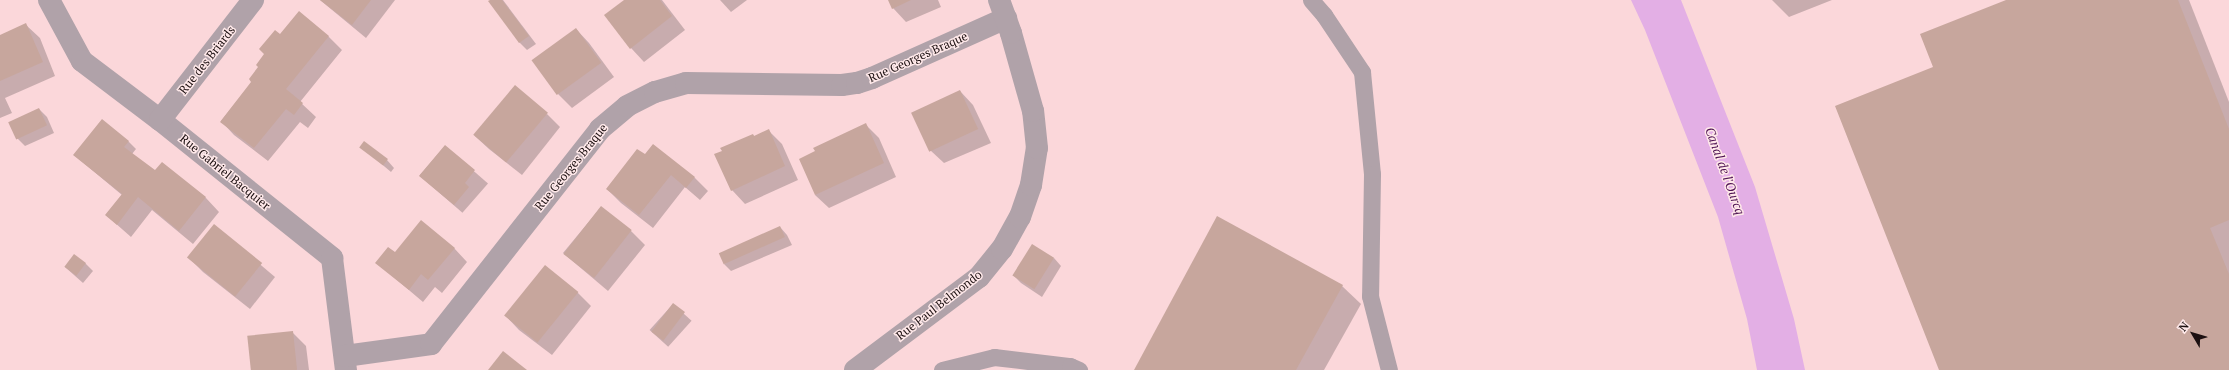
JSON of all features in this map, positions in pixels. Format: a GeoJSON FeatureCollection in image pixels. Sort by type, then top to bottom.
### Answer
{"type":"FeatureCollection","features":[{"type":"Feature","properties":{"kind":"street","name":"Rue Gabriel Bacquier"},"geometry":{"type":"LineString","coordinates":[[50,0],[82,61],[160,120],[332,258],[345,363]]}},
{"type":"Feature","properties":{"kind":"street","name":"Rue des Briards"},"geometry":{"type":"LineString","coordinates":[[160,120],[253,0]]}},
{"type":"Feature","properties":{"kind":"street","name":"Rue Georges Braque"},"geometry":{"type":"LineString","coordinates":[[345,363],[431,344],[600,129],[626,106],[656,92],[686,83],[842,85],[857,83],[872,78],[1003,9]]}},
{"type":"Feature","properties":{"kind":"street","name":"Rue Paul Belmondo"},"geometry":{"type":"LineString","coordinates":[[855,370],[979,277],[1002,249],[1020,217],[1031,185],[1037,148],[1032,112],[1003,9]]}},
{"type":"Feature","properties":{"kind":"lane"},"geometry":{"type":"LineString","coordinates":[[1311,0],[1324,15],[1362,72],[1372,174],[1370,296],[1389,370]]}},
{"type":"Feature","properties":{"kind":"lane"},"geometry":{"type":"LineString","coordinates":[[942,370],[994,357],[1070,366],[1079,370]]}},
{"type":"Feature","properties":{"kind":"water","name":"Canal de l'Ourcq"},"geometry":{"type":"Polygon","coordinates":[[[1631,0],[1681,0],[1755,187],[1794,319],[1805,370],[1757,370],[1747,319],[1718,217],[1645,30],[1631,0]]]}},
{"type":"Feature","properties":{"kind":"building"},"geometry":{"type":"Polygon","coordinates":[[[320,0],[371,0],[352,25],[320,0]]]}},
{"type":"Feature","properties":{"kind":"building"},"geometry":{"type":"Polygon","coordinates":[[[502,0],[529,36],[519,43],[488,1],[502,0]]]}},
{"type":"Feature","properties":{"kind":"building"},"geometry":{"type":"Polygon","coordinates":[[[624,0],[660,0],[672,16],[630,49],[604,15],[624,0]]]}},
{"type":"Feature","properties":{"kind":"building"},"geometry":{"type":"Polygon","coordinates":[[[888,0],[911,0],[892,9],[888,0]]]}},
{"type":"Feature","properties":{"kind":"building"},"geometry":{"type":"Polygon","coordinates":[[[2006,0],[2178,0],[2229,129],[2229,220],[2210,228],[2229,274],[2229,370],[1939,370],[1835,106],[1933,67],[1920,34],[2006,0]]]}},
{"type":"Feature","properties":{"kind":"building"},"geometry":{"type":"Polygon","coordinates":[[[299,11],[329,36],[286,89],[303,103],[294,115],[286,109],[254,148],[220,122],[251,82],[249,79],[258,67],[256,65],[264,54],[259,49],[275,30],[280,34],[299,11]]]}},
{"type":"Feature","properties":{"kind":"building"},"geometry":{"type":"Polygon","coordinates":[[[26,23],[43,62],[0,81],[0,35],[26,23]]]}},
{"type":"Feature","properties":{"kind":"building"},"geometry":{"type":"Polygon","coordinates":[[[576,28],[601,63],[557,95],[532,60],[576,28]]]}},
{"type":"Feature","properties":{"kind":"building"},"geometry":{"type":"Polygon","coordinates":[[[515,85],[548,113],[506,162],[473,135],[515,85]]]}},
{"type":"Feature","properties":{"kind":"building"},"geometry":{"type":"Polygon","coordinates":[[[960,90],[978,129],[929,152],[911,113],[960,90]]]}},
{"type":"Feature","properties":{"kind":"building"},"geometry":{"type":"Polygon","coordinates":[[[39,108],[47,125],[16,140],[8,122],[39,108]]]}},
{"type":"Feature","properties":{"kind":"building"},"geometry":{"type":"Polygon","coordinates":[[[102,119],[129,141],[124,147],[155,170],[162,162],[206,197],[179,231],[138,197],[117,225],[105,215],[122,194],[73,155],[102,119]]]}},
{"type":"Feature","properties":{"kind":"building"},"geometry":{"type":"Polygon","coordinates":[[[866,123],[884,163],[815,195],[799,159],[815,151],[813,148],[866,123]]]}},
{"type":"Feature","properties":{"kind":"building"},"geometry":{"type":"Polygon","coordinates":[[[769,129],[785,166],[731,191],[714,154],[722,151],[720,148],[769,129]]]}},
{"type":"Feature","properties":{"kind":"building"},"geometry":{"type":"Polygon","coordinates":[[[364,141],[388,159],[383,165],[359,147],[364,141]]]}},
{"type":"Feature","properties":{"kind":"building"},"geometry":{"type":"Polygon","coordinates":[[[653,144],[695,177],[686,188],[671,175],[639,215],[606,189],[637,149],[645,154],[653,144]]]}},
{"type":"Feature","properties":{"kind":"building"},"geometry":{"type":"Polygon","coordinates":[[[445,145],[475,170],[465,183],[469,187],[454,205],[419,176],[445,145]]]}},
{"type":"Feature","properties":{"kind":"building"},"geometry":{"type":"Polygon","coordinates":[[[601,206],[632,230],[594,278],[563,254],[601,206]]]}},
{"type":"Feature","properties":{"kind":"building"},"geometry":{"type":"Polygon","coordinates":[[[1217,216],[1343,285],[1296,370],[1134,370],[1217,216]]]}},
{"type":"Feature","properties":{"kind":"building"},"geometry":{"type":"Polygon","coordinates":[[[421,220],[455,248],[428,280],[421,274],[409,290],[375,263],[388,247],[395,252],[421,220]]]}},
{"type":"Feature","properties":{"kind":"building"},"geometry":{"type":"Polygon","coordinates":[[[214,224],[262,263],[235,296],[187,257],[214,224]]]}},
{"type":"Feature","properties":{"kind":"building"},"geometry":{"type":"Polygon","coordinates":[[[780,226],[785,237],[724,264],[719,253],[780,226]]]}},
{"type":"Feature","properties":{"kind":"building"},"geometry":{"type":"Polygon","coordinates":[[[1032,244],[1054,258],[1034,289],[1012,275],[1032,244]]]}},
{"type":"Feature","properties":{"kind":"building"},"geometry":{"type":"Polygon","coordinates":[[[74,254],[86,263],[76,276],[64,267],[74,254]]]}},
{"type":"Feature","properties":{"kind":"building"},"geometry":{"type":"Polygon","coordinates":[[[545,265],[578,292],[538,343],[504,316],[545,265]]]}},
{"type":"Feature","properties":{"kind":"building"},"geometry":{"type":"Polygon","coordinates":[[[673,303],[685,312],[663,341],[651,332],[673,303]]]}},
{"type":"Feature","properties":{"kind":"building"},"geometry":{"type":"Polygon","coordinates":[[[293,331],[297,370],[251,370],[247,336],[293,331]]]}},
{"type":"Feature","properties":{"kind":"building"},"geometry":{"type":"Polygon","coordinates":[[[503,351],[527,370],[488,370],[503,351]]]}}]}
